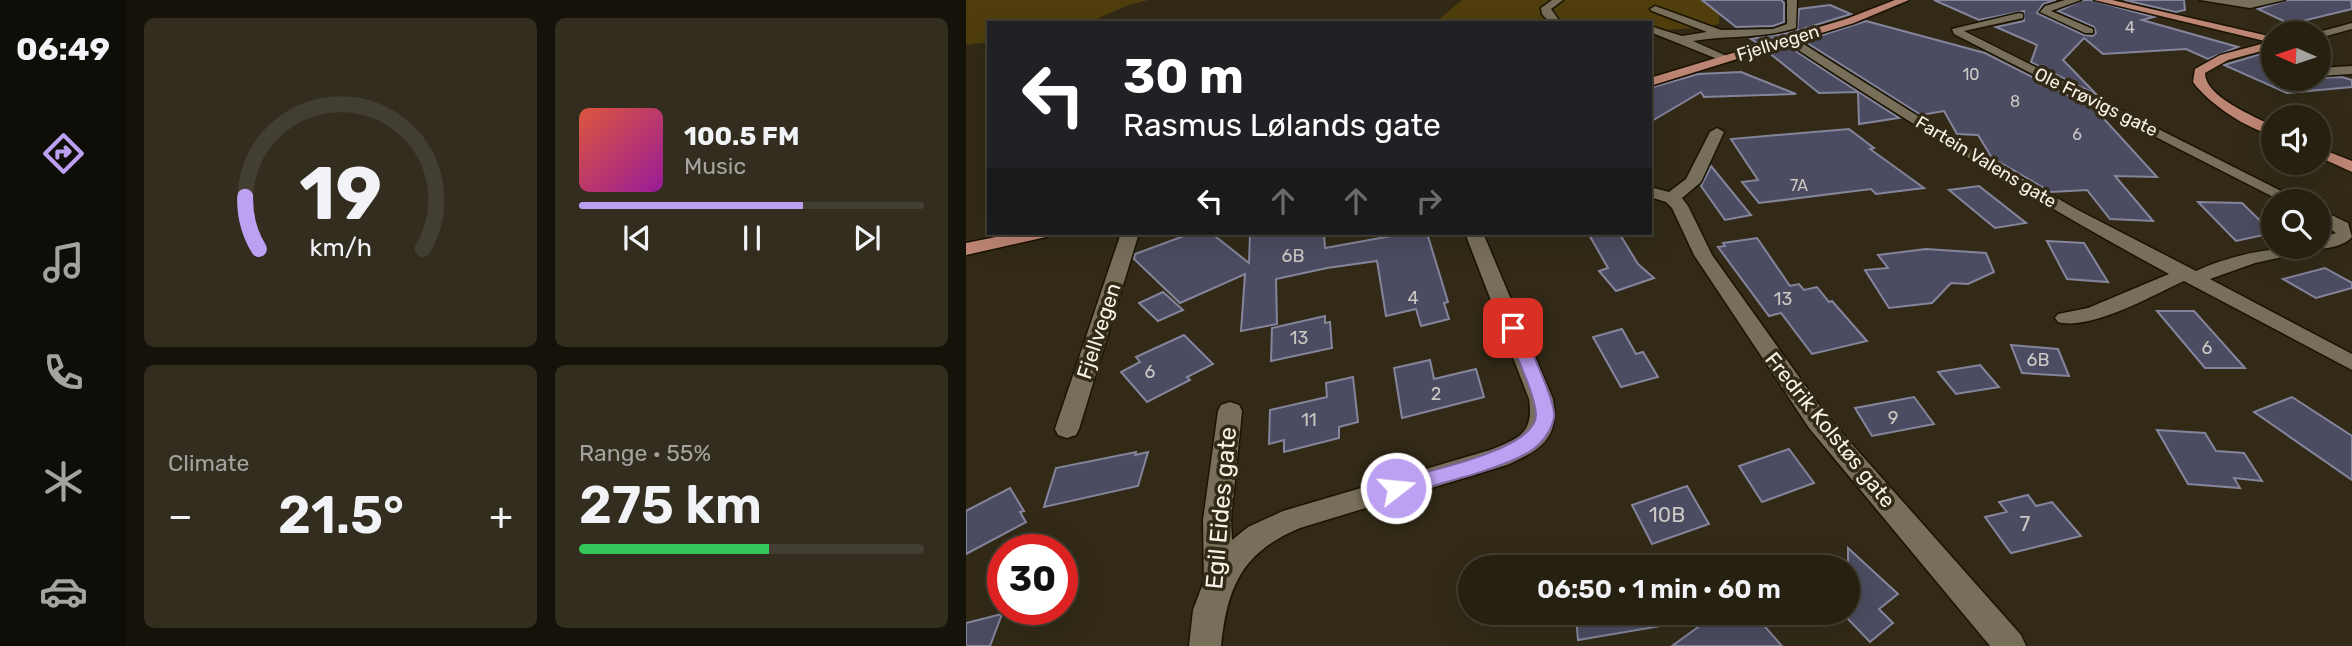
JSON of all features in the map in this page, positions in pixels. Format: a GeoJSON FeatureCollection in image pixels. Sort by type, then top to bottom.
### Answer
{"type":"FeatureCollection","features":[{"type":"Feature","properties":{"kind":"main road","name":"Fjellvegen"},"geometry":{"type":"LineString","coordinates":[[1652,81],[1866,16],[1904,0]]}},
{"type":"Feature","properties":{"kind":"main road"},"geometry":{"type":"LineString","coordinates":[[2099,0],[2261,37]]}},
{"type":"Feature","properties":{"kind":"main road"},"geometry":{"type":"LineString","coordinates":[[2261,49],[2221,58],[2206,65],[2199,72],[2199,82],[2220,102],[2261,124]]}},
{"type":"Feature","properties":{"kind":"main road"},"geometry":{"type":"LineString","coordinates":[[2331,157],[2352,167]]}},
{"type":"Feature","properties":{"kind":"main road"},"geometry":{"type":"LineString","coordinates":[[966,248],[1030,235]]}},
{"type":"Feature","properties":{"kind":"street"},"geometry":{"type":"LineString","coordinates":[[1554,21],[1547,14],[1546,8],[1558,0]]}},
{"type":"Feature","properties":{"kind":"street"},"geometry":{"type":"LineString","coordinates":[[1681,40],[1720,33],[1768,32],[1792,26],[1793,0]]}},
{"type":"Feature","properties":{"kind":"street"},"geometry":{"type":"LineString","coordinates":[[2076,0],[2048,8],[2045,12],[2089,31]]}},
{"type":"Feature","properties":{"kind":"street"},"geometry":{"type":"LineString","coordinates":[[2205,0],[2250,5],[2280,0]]}},
{"type":"Feature","properties":{"kind":"street"},"geometry":{"type":"LineString","coordinates":[[1655,9],[1720,33]]}},
{"type":"Feature","properties":{"kind":"street"},"geometry":{"type":"LineString","coordinates":[[1677,17],[1699,12]]}},
{"type":"Feature","properties":{"kind":"street","name":"Ole Frøvigs gate"},"geometry":{"type":"LineString","coordinates":[[2019,16],[1957,29],[1970,39],[2270,189]]}},
{"type":"Feature","properties":{"kind":"street"},"geometry":{"type":"LineString","coordinates":[[2331,32],[2352,26]]}},
{"type":"Feature","properties":{"kind":"street"},"geometry":{"type":"LineString","coordinates":[[1652,30],[1726,59]]}},
{"type":"Feature","properties":{"kind":"street","name":"Fartein Valens gate"},"geometry":{"type":"LineString","coordinates":[[1790,40],[1959,148],[2070,213],[2352,363]]}},
{"type":"Feature","properties":{"kind":"street"},"geometry":{"type":"LineString","coordinates":[[2331,72],[2352,71]]}},
{"type":"Feature","properties":{"kind":"street"},"geometry":{"type":"LineString","coordinates":[[1661,195],[1693,182],[1717,132]]}},
{"type":"Feature","properties":{"kind":"street","name":"Fredrik Kolstøs gate"},"geometry":{"type":"LineString","coordinates":[[1661,195],[1680,206],[1703,255],[1818,422],[2010,646]]}},
{"type":"Feature","properties":{"kind":"street"},"geometry":{"type":"LineString","coordinates":[[2331,221],[2342,227],[2345,234],[2340,239],[2331,241]]}},
{"type":"Feature","properties":{"kind":"street","name":"Fjellvegen"},"geometry":{"type":"LineString","coordinates":[[1067,429],[1129,235]]}},
{"type":"Feature","properties":{"kind":"street"},"geometry":{"type":"LineString","coordinates":[[1219,581],[1236,553],[1263,531],[1293,519],[1498,458],[1523,447],[1538,434],[1545,417],[1541,399],[1475,235]]}},
{"type":"Feature","properties":{"kind":"street"},"geometry":{"type":"LineString","coordinates":[[2065,317],[2093,313],[2192,276],[2261,256]]}},
{"type":"Feature","properties":{"kind":"street","name":"Egil Eides gate"},"geometry":{"type":"LineString","coordinates":[[1205,646],[1209,610],[1219,581],[1217,520],[1230,411]]}},
{"type":"Feature","properties":{"kind":"shaded area"},"geometry":{"type":"Polygon","coordinates":[[[966,0],[1148,0],[1126,6],[1092,21],[987,21],[987,42],[966,45],[966,0]]]}},
{"type":"Feature","properties":{"kind":"shaded area"},"geometry":{"type":"Polygon","coordinates":[[[1462,0],[1720,0],[1719,23],[1711,27],[1652,31],[1652,21],[1432,21],[1439,19],[1462,0]]]}},
{"type":"Feature","properties":{"kind":"building"},"geometry":{"type":"Polygon","coordinates":[[[1702,0],[1781,0],[1784,3],[1784,22],[1773,26],[1736,27],[1702,0]]]}},
{"type":"Feature","properties":{"kind":"building"},"geometry":{"type":"Polygon","coordinates":[[[1934,0],[2056,0],[2043,4],[2037,13],[2084,35],[2093,36],[2096,33],[2094,27],[2058,11],[2083,0],[2091,0],[2154,17],[2142,20],[2238,47],[2208,59],[2186,49],[2103,54],[2084,38],[2063,60],[2097,95],[2031,62],[2037,45],[1996,27],[2024,21],[2024,11],[1979,20],[1934,0]]]}},
{"type":"Feature","properties":{"kind":"building"},"geometry":{"type":"Polygon","coordinates":[[[2124,0],[2184,0],[2185,10],[2176,12],[2124,0]]]}},
{"type":"Feature","properties":{"kind":"building"},"geometry":{"type":"Polygon","coordinates":[[[2288,0],[2351,0],[2352,9],[2302,21],[2284,21],[2258,9],[2288,0]]]}},
{"type":"Feature","properties":{"kind":"building"},"geometry":{"type":"Polygon","coordinates":[[[1830,5],[1851,14],[1797,31],[1799,9],[1830,5]]]}},
{"type":"Feature","properties":{"kind":"building"},"geometry":{"type":"Polygon","coordinates":[[[1866,21],[1985,53],[2095,109],[2157,177],[2115,176],[2153,221],[2110,219],[2087,190],[2051,192],[1992,158],[1978,135],[1957,134],[1944,111],[1921,115],[1804,41],[1866,21]]]}},
{"type":"Feature","properties":{"kind":"building"},"geometry":{"type":"Polygon","coordinates":[[[1794,31],[1757,43],[1751,39],[1794,31]]]}},
{"type":"Feature","properties":{"kind":"building"},"geometry":{"type":"Polygon","coordinates":[[[1788,46],[1899,118],[1859,124],[1858,92],[1819,93],[1768,52],[1788,46]]]}},
{"type":"Feature","properties":{"kind":"building"},"geometry":{"type":"Polygon","coordinates":[[[2261,54],[2261,81],[2224,65],[2261,54]]]}},
{"type":"Feature","properties":{"kind":"building"},"geometry":{"type":"Polygon","coordinates":[[[1741,72],[1796,94],[1704,97],[1701,92],[1652,121],[1652,87],[1698,74],[1741,72]]]}},
{"type":"Feature","properties":{"kind":"building"},"geometry":{"type":"Polygon","coordinates":[[[2331,77],[2352,80],[2352,87],[2331,89],[2331,77]]]}},
{"type":"Feature","properties":{"kind":"building"},"geometry":{"type":"Polygon","coordinates":[[[1849,129],[1874,148],[1870,149],[1924,188],[1876,194],[1871,189],[1759,203],[1742,182],[1758,180],[1731,139],[1849,129]]]}},
{"type":"Feature","properties":{"kind":"building"},"geometry":{"type":"Polygon","coordinates":[[[1711,166],[1751,215],[1725,220],[1701,186],[1711,166]]]}},
{"type":"Feature","properties":{"kind":"building"},"geometry":{"type":"Polygon","coordinates":[[[1979,186],[2026,223],[1995,228],[1949,190],[1979,186]]]}},
{"type":"Feature","properties":{"kind":"building"},"geometry":{"type":"Polygon","coordinates":[[[2198,202],[2242,203],[2261,221],[2261,236],[2236,241],[2198,202]]]}},
{"type":"Feature","properties":{"kind":"building"},"geometry":{"type":"Polygon","coordinates":[[[1187,235],[1214,235],[1249,263],[1250,235],[1324,235],[1325,248],[1397,235],[1428,235],[1448,302],[1444,303],[1449,319],[1421,326],[1416,309],[1386,316],[1377,261],[1276,279],[1277,324],[1241,331],[1245,274],[1180,303],[1134,259],[1135,254],[1187,235]]]}},
{"type":"Feature","properties":{"kind":"building"},"geometry":{"type":"Polygon","coordinates":[[[1589,235],[1620,235],[1638,264],[1654,278],[1616,291],[1599,271],[1608,268],[1589,235]]]}},
{"type":"Feature","properties":{"kind":"building"},"geometry":{"type":"Polygon","coordinates":[[[1757,238],[1790,286],[1799,284],[1804,290],[1817,287],[1867,341],[1812,354],[1781,313],[1769,316],[1718,247],[1725,246],[1723,243],[1757,238]]]}},
{"type":"Feature","properties":{"kind":"building"},"geometry":{"type":"Polygon","coordinates":[[[2047,241],[2084,243],[2108,282],[2067,279],[2047,241]]]}},
{"type":"Feature","properties":{"kind":"building"},"geometry":{"type":"Polygon","coordinates":[[[1926,249],[1986,253],[1994,272],[1968,284],[1951,283],[1932,303],[1889,308],[1865,270],[1888,268],[1878,255],[1926,249]]]}},
{"type":"Feature","properties":{"kind":"building"},"geometry":{"type":"Polygon","coordinates":[[[2325,268],[2352,283],[2352,288],[2316,298],[2283,279],[2325,268]]]}},
{"type":"Feature","properties":{"kind":"building"},"geometry":{"type":"Polygon","coordinates":[[[1163,292],[1183,310],[1158,321],[1139,303],[1163,292]]]}},
{"type":"Feature","properties":{"kind":"building"},"geometry":{"type":"Polygon","coordinates":[[[2157,311],[2194,311],[2245,368],[2205,368],[2157,311]]]}},
{"type":"Feature","properties":{"kind":"building"},"geometry":{"type":"Polygon","coordinates":[[[1325,316],[1325,323],[1330,322],[1332,348],[1271,361],[1272,328],[1325,316]]]}},
{"type":"Feature","properties":{"kind":"building"},"geometry":{"type":"Polygon","coordinates":[[[1622,329],[1636,354],[1643,352],[1658,377],[1621,387],[1593,337],[1622,329]]]}},
{"type":"Feature","properties":{"kind":"building"},"geometry":{"type":"Polygon","coordinates":[[[1184,335],[1213,364],[1187,377],[1190,380],[1147,402],[1121,372],[1140,362],[1136,357],[1184,335]]]}},
{"type":"Feature","properties":{"kind":"building"},"geometry":{"type":"Polygon","coordinates":[[[2011,345],[2058,349],[2069,376],[2022,373],[2011,345]]]}},
{"type":"Feature","properties":{"kind":"building"},"geometry":{"type":"Polygon","coordinates":[[[1430,360],[1434,379],[1476,369],[1484,397],[1402,418],[1394,368],[1430,360]]]}},
{"type":"Feature","properties":{"kind":"building"},"geometry":{"type":"Polygon","coordinates":[[[1980,365],[1999,387],[1956,394],[1938,372],[1980,365]]]}},
{"type":"Feature","properties":{"kind":"building"},"geometry":{"type":"Polygon","coordinates":[[[1353,377],[1358,422],[1339,427],[1339,438],[1284,452],[1284,440],[1269,444],[1270,410],[1327,397],[1326,383],[1353,377]]]}},
{"type":"Feature","properties":{"kind":"building"},"geometry":{"type":"Polygon","coordinates":[[[1914,397],[1934,424],[1872,436],[1855,408],[1914,397]]]}},
{"type":"Feature","properties":{"kind":"building"},"geometry":{"type":"Polygon","coordinates":[[[2292,397],[2352,436],[2352,480],[2254,412],[2292,397]]]}},
{"type":"Feature","properties":{"kind":"building"},"geometry":{"type":"Polygon","coordinates":[[[2157,430],[2205,433],[2216,451],[2244,453],[2262,481],[2234,478],[2240,488],[2188,484],[2157,430]]]}},
{"type":"Feature","properties":{"kind":"building"},"geometry":{"type":"Polygon","coordinates":[[[1789,449],[1814,483],[1762,502],[1739,466],[1789,449]]]}},
{"type":"Feature","properties":{"kind":"building"},"geometry":{"type":"Polygon","coordinates":[[[1136,452],[1135,455],[1148,452],[1138,486],[1044,507],[1056,468],[1136,452]]]}},
{"type":"Feature","properties":{"kind":"building"},"geometry":{"type":"Polygon","coordinates":[[[1687,486],[1709,524],[1652,544],[1632,505],[1687,486]]]}},
{"type":"Feature","properties":{"kind":"building"},"geometry":{"type":"Polygon","coordinates":[[[1010,488],[1024,511],[1020,512],[1026,522],[1004,534],[987,534],[987,543],[966,554],[966,511],[1010,488]]]}},
{"type":"Feature","properties":{"kind":"building"},"geometry":{"type":"Polygon","coordinates":[[[2028,495],[2036,506],[2052,502],[2081,536],[2011,553],[1985,517],[2007,512],[1999,502],[2028,495]]]}},
{"type":"Feature","properties":{"kind":"building"},"geometry":{"type":"Polygon","coordinates":[[[1860,559],[1898,594],[1879,609],[1893,623],[1870,642],[1854,625],[1860,625],[1860,559]]]}},
{"type":"Feature","properties":{"kind":"building"},"geometry":{"type":"Polygon","coordinates":[[[987,618],[987,625],[998,625],[990,646],[966,646],[966,623],[987,618]]]}},
{"type":"Feature","properties":{"kind":"building"},"geometry":{"type":"Polygon","coordinates":[[[1577,625],[1667,625],[1578,640],[1577,625]]]}},
{"type":"Feature","properties":{"kind":"building"},"geometry":{"type":"Polygon","coordinates":[[[1701,625],[1763,625],[1782,646],[1672,646],[1701,625]]]}},
{"type":"Feature","properties":{"kind":"route"},"geometry":{"type":"LineString","coordinates":[[1396,488],[1498,458],[1523,447],[1538,434],[1545,417],[1541,399],[1513,328]]}}]}
